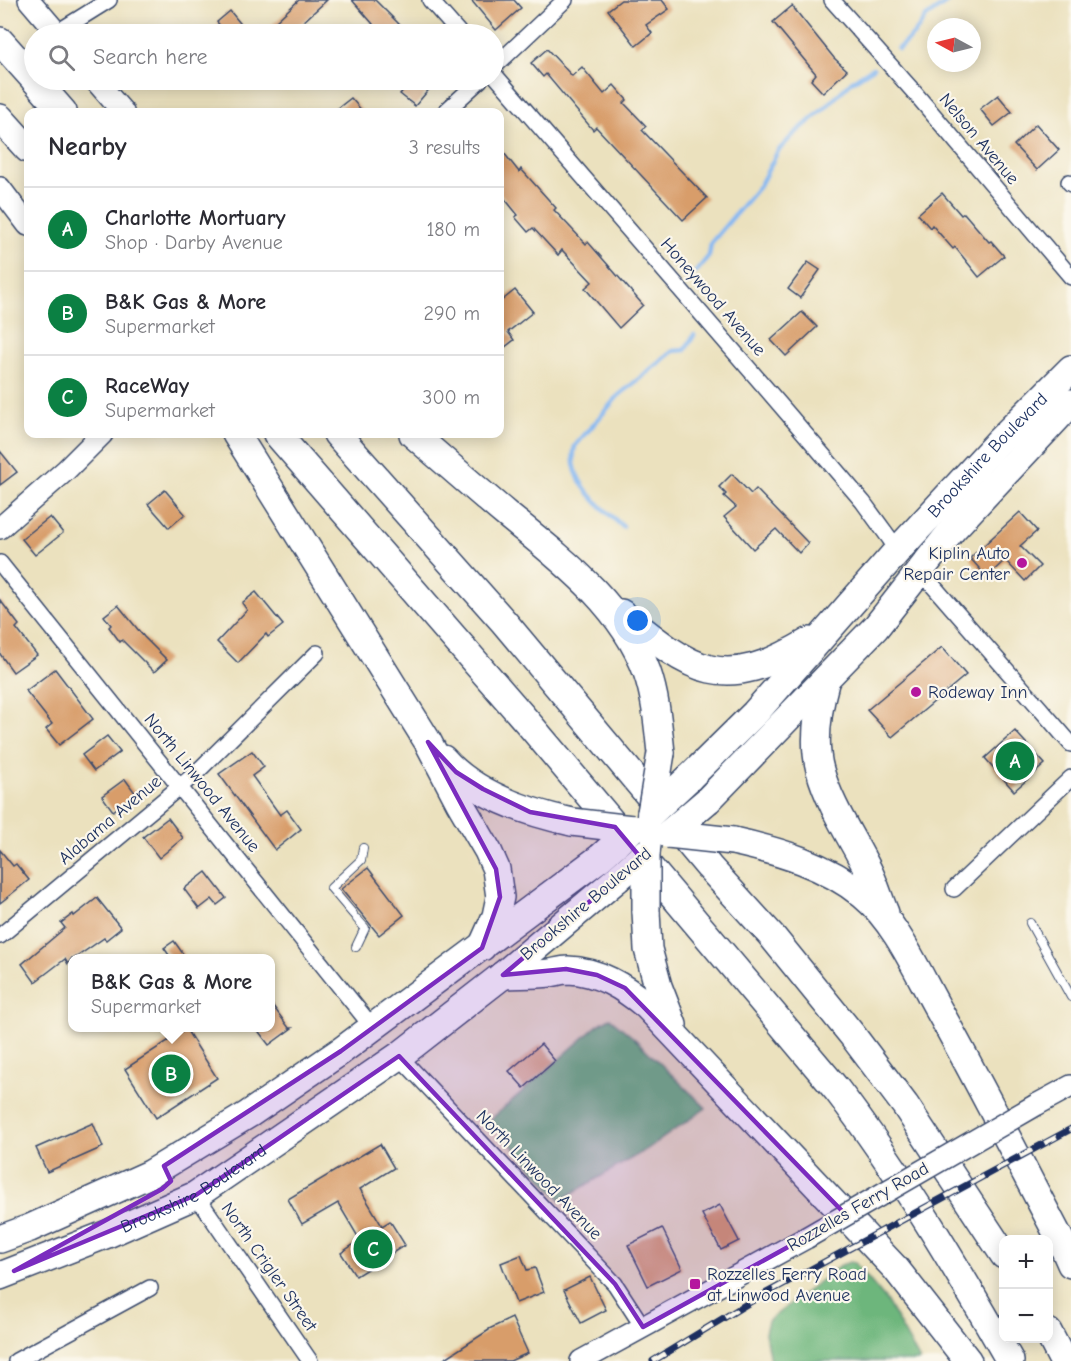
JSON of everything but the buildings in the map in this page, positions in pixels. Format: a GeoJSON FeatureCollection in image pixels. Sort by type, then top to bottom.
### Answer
{"type":"FeatureCollection","features":[{"type":"Feature","properties":{"kind":"highway"},"geometry":{"type":"LineString","coordinates":[[0,40],[24,67]]}},
{"type":"Feature","properties":{"kind":"highway"},"geometry":{"type":"LineString","coordinates":[[44,90],[60,108]]}},
{"type":"Feature","properties":{"kind":"highway"},"geometry":{"type":"LineString","coordinates":[[0,118],[24,145]]}},
{"type":"Feature","properties":{"kind":"highway","name":"Brookshire Boulevard"},"geometry":{"type":"LineString","coordinates":[[7,1273],[110,1233],[196,1195],[399,1056],[503,975],[617,879],[690,778],[755,713],[898,550],[1014,424],[1071,369]]}},
{"type":"Feature","properties":{"kind":"highway","name":"Brookshire Boulevard"},"geometry":{"type":"LineString","coordinates":[[0,1239],[82,1205],[164,1166],[249,1114],[373,1028],[601,857],[708,800],[876,627],[953,530],[1065,413]]}},
{"type":"Feature","properties":{"kind":"highway"},"geometry":{"type":"LineString","coordinates":[[238,438],[428,742],[496,869],[500,897],[496,916],[482,948]]}},
{"type":"Feature","properties":{"kind":"highway"},"geometry":{"type":"LineString","coordinates":[[280,438],[529,724],[837,1089],[864,1125],[937,1239],[1010,1361]]}},
{"type":"Feature","properties":{"kind":"highway"},"geometry":{"type":"LineString","coordinates":[[341,438],[512,631],[709,867],[771,935],[853,1036],[905,1105],[999,1247]]}},
{"type":"Feature","properties":{"kind":"highway"},"geometry":{"type":"LineString","coordinates":[[418,438],[577,573],[599,596],[631,640],[647,672],[656,707],[661,753],[649,832],[646,911],[648,948],[658,986],[680,1040]]}},
{"type":"Feature","properties":{"kind":"highway"},"geometry":{"type":"LineString","coordinates":[[599,596],[667,650],[686,661],[714,671],[738,671],[757,667],[787,655],[827,631]]}},
{"type":"Feature","properties":{"kind":"highway"},"geometry":{"type":"LineString","coordinates":[[826,678],[817,727],[820,771],[869,872],[890,925],[959,1046],[1071,1264]]}},
{"type":"Feature","properties":{"kind":"highway"},"geometry":{"type":"LineString","coordinates":[[428,742],[456,772],[483,789],[530,812],[572,822],[733,841],[763,848],[799,860],[838,878],[864,896],[890,925]]}},
{"type":"Feature","properties":{"kind":"highway"},"geometry":{"type":"LineString","coordinates":[[503,975],[550,973],[566,969],[597,975],[625,988],[647,1006],[896,1269],[968,1361]]}},
{"type":"Feature","properties":{"kind":"highway"},"geometry":{"type":"LineString","coordinates":[[7,1273],[104,1218],[162,1189],[169,1178],[164,1166]]}},
{"type":"Feature","properties":{"kind":"highway"},"geometry":{"type":"LineString","coordinates":[[1053,1342],[1063,1361]]}},
{"type":"Feature","properties":{"kind":"street"},"geometry":{"type":"LineString","coordinates":[[29,0],[49,24]]}},
{"type":"Feature","properties":{"kind":"street"},"geometry":{"type":"LineString","coordinates":[[72,24],[109,0]]}},
{"type":"Feature","properties":{"kind":"street"},"geometry":{"type":"LineString","coordinates":[[430,0],[451,24]]}},
{"type":"Feature","properties":{"kind":"street"},"geometry":{"type":"LineString","coordinates":[[504,58],[565,0]]}},
{"type":"Feature","properties":{"kind":"street","name":"Nelson Avenue"},"geometry":{"type":"LineString","coordinates":[[832,0],[1069,270]]}},
{"type":"Feature","properties":{"kind":"street","name":"Honeywood Avenue"},"geometry":{"type":"LineString","coordinates":[[504,86],[788,414],[862,502],[898,550]]}},
{"type":"Feature","properties":{"kind":"street"},"geometry":{"type":"LineString","coordinates":[[104,90],[120,108]]}},
{"type":"Feature","properties":{"kind":"street"},"geometry":{"type":"LineString","coordinates":[[449,108],[469,90]]}},
{"type":"Feature","properties":{"kind":"street"},"geometry":{"type":"LineString","coordinates":[[0,188],[24,220]]}},
{"type":"Feature","properties":{"kind":"street"},"geometry":{"type":"LineString","coordinates":[[0,528],[66,470],[98,438]]}},
{"type":"Feature","properties":{"kind":"street","name":"North Linwood Avenue"},"geometry":{"type":"LineString","coordinates":[[0,563],[373,1028]]}},
{"type":"Feature","properties":{"kind":"street"},"geometry":{"type":"LineString","coordinates":[[921,572],[1071,744]]}},
{"type":"Feature","properties":{"kind":"street","name":"Alabama Avenue"},"geometry":{"type":"LineString","coordinates":[[0,936],[195,774],[316,653]]}},
{"type":"Feature","properties":{"kind":"street"},"geometry":{"type":"LineString","coordinates":[[954,889],[1071,777]]}},
{"type":"Feature","properties":{"kind":"street","name":"North Linwood Avenue"},"geometry":{"type":"LineString","coordinates":[[399,1056],[615,1284],[643,1327]]}},
{"type":"Feature","properties":{"kind":"street","name":"Rozzelles Ferry Road"},"geometry":{"type":"LineString","coordinates":[[580,1361],[806,1238],[1071,1086]]}},
{"type":"Feature","properties":{"kind":"street","name":"North Crigler Street"},"geometry":{"type":"LineString","coordinates":[[196,1195],[310,1361]]}},
{"type":"Feature","properties":{"kind":"street"},"geometry":{"type":"LineString","coordinates":[[16,1361],[150,1288]]}},
{"type":"Feature","properties":{"kind":"lane"},"geometry":{"type":"LineString","coordinates":[[356,947],[365,928],[332,888],[361,860],[363,848]]}},
{"type":"Feature","properties":{"kind":"lane"},"geometry":{"type":"LineString","coordinates":[[1030,923],[1071,997]]}},
{"type":"Feature","properties":{"kind":"highlighted area"},"geometry":{"type":"Polygon","coordinates":[[[428,742],[456,772],[483,789],[530,812],[615,827],[641,858],[503,975],[566,969],[597,975],[625,988],[846,1215],[643,1327],[615,1284],[399,1056],[196,1195],[14,1271],[162,1189],[171,1181],[164,1166],[341,1051],[482,948],[500,897],[496,869],[428,742]]]}},
{"type":"Feature","properties":{"kind":"green space"},"geometry":{"type":"Polygon","coordinates":[[[610,1018],[706,1108],[647,1149],[561,1200],[490,1120],[598,1025],[610,1018]]]}},
{"type":"Feature","properties":{"kind":"green space"},"geometry":{"type":"Polygon","coordinates":[[[855,1263],[886,1300],[920,1361],[770,1361],[765,1333],[768,1321],[841,1265],[855,1263]]]}},
{"type":"Feature","properties":{"kind":"waterway"},"geometry":{"type":"LineString","coordinates":[[898,49],[915,33],[925,18],[950,0]]}},
{"type":"Feature","properties":{"kind":"waterway"},"geometry":{"type":"LineString","coordinates":[[695,273],[709,256],[711,243],[760,185],[778,151],[851,82],[873,68]]}},
{"type":"Feature","properties":{"kind":"waterway"},"geometry":{"type":"LineString","coordinates":[[623,527],[587,492],[580,481],[574,459],[575,446],[618,396],[673,351],[685,350],[694,335]]}},
{"type":"Feature","properties":{"kind":"railway"},"geometry":{"type":"LineString","coordinates":[[653,1361],[750,1302],[1071,1129]]}},
{"type":"Feature","properties":{"kind":"place","name":"Kiplin Auto Repair Center"},"geometry":{"type":"Point","coordinates":[1022,563]}},
{"type":"Feature","properties":{"kind":"place","name":"Rodeway Inn"},"geometry":{"type":"Point","coordinates":[916,692]}},
{"type":"Feature","properties":{"kind":"place","name":"Charlotte Mortuary"},"geometry":{"type":"Point","coordinates":[1015,761]}},
{"type":"Feature","properties":{"kind":"place","name":"B&K Gas & More"},"geometry":{"type":"Point","coordinates":[171,1074]}},
{"type":"Feature","properties":{"kind":"place","name":"RaceWay"},"geometry":{"type":"Point","coordinates":[373,1249]}},
{"type":"Feature","properties":{"kind":"place","name":"Rozzelles Ferry Road at Linwood Avenue"},"geometry":{"type":"Point","coordinates":[695,1284]}}]}
